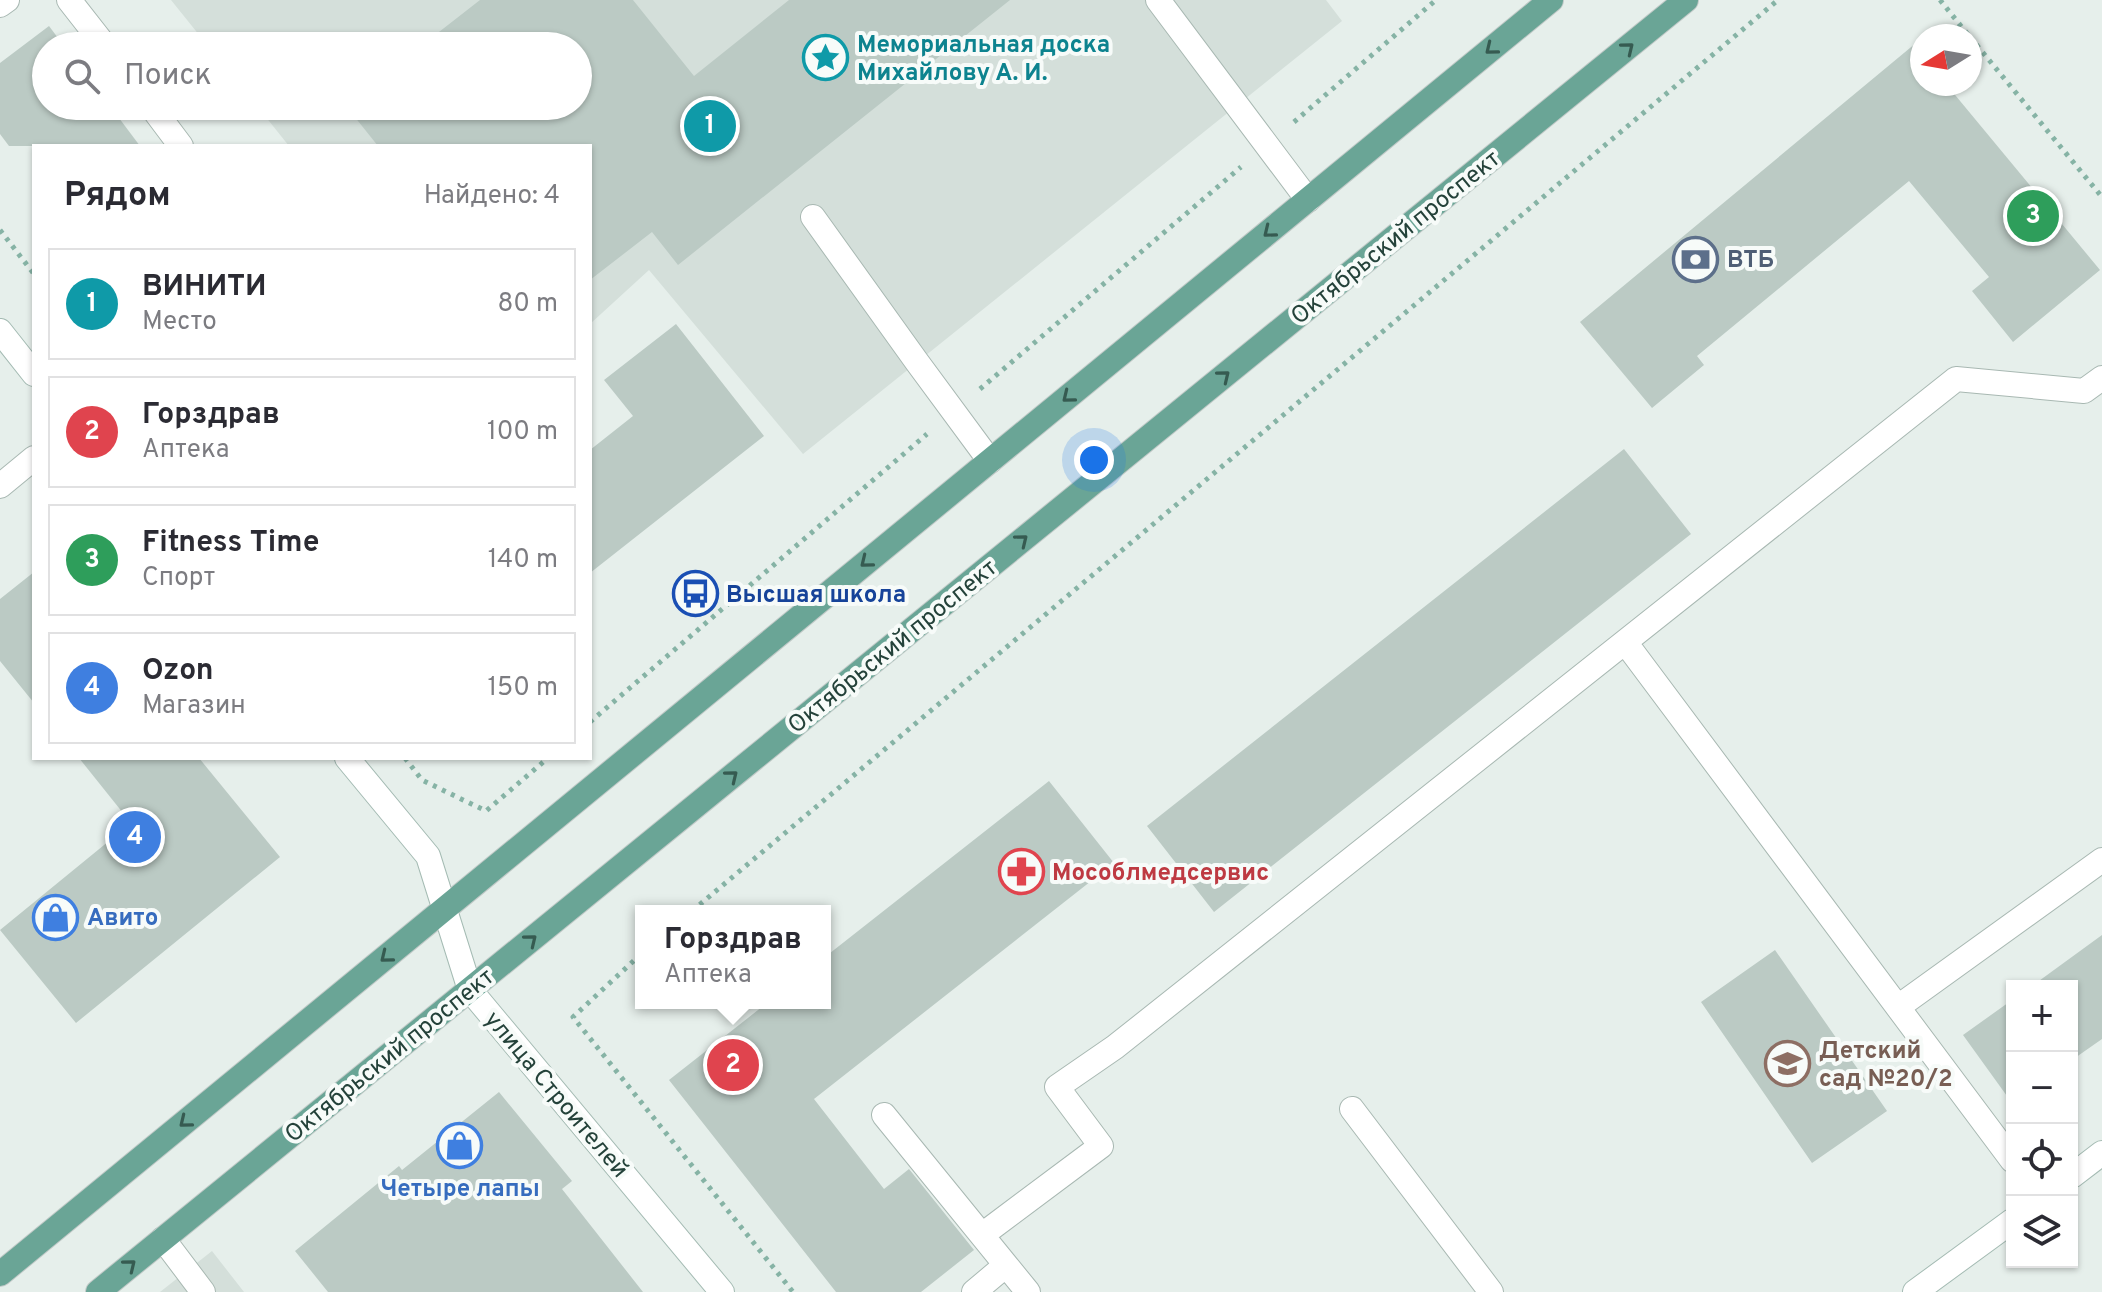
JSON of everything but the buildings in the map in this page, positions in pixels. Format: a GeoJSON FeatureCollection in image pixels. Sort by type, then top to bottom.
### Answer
{"type":"FeatureCollection","features":[{"type":"Feature","properties":{"kind":"main road"},"geometry":{"type":"LineString","coordinates":[[0,1274],[1551,0]]}},
{"type":"Feature","properties":{"kind":"main road","name":"Октябрьский проспект"},"geometry":{"type":"LineString","coordinates":[[98,1292],[1686,0]]}},
{"type":"Feature","properties":{"kind":"street"},"geometry":{"type":"LineString","coordinates":[[0,5],[7,0]]}},
{"type":"Feature","properties":{"kind":"street"},"geometry":{"type":"LineString","coordinates":[[69,0],[94,32]]}},
{"type":"Feature","properties":{"kind":"street"},"geometry":{"type":"LineString","coordinates":[[1158,0],[1308,200]]}},
{"type":"Feature","properties":{"kind":"street"},"geometry":{"type":"LineString","coordinates":[[162,120],[180,144]]}},
{"type":"Feature","properties":{"kind":"street"},"geometry":{"type":"LineString","coordinates":[[813,217],[990,461]]}},
{"type":"Feature","properties":{"kind":"street"},"geometry":{"type":"LineString","coordinates":[[0,331],[32,371]]}},
{"type":"Feature","properties":{"kind":"street"},"geometry":{"type":"LineString","coordinates":[[982,1235],[1101,1146],[1057,1087],[1115,1047],[1956,379],[2084,391],[2102,378]]}},
{"type":"Feature","properties":{"kind":"street"},"geometry":{"type":"LineString","coordinates":[[0,486],[32,460]]}},
{"type":"Feature","properties":{"kind":"street"},"geometry":{"type":"LineString","coordinates":[[1625,642],[2006,1152]]}},
{"type":"Feature","properties":{"kind":"street","name":"улица Строителей"},"geometry":{"type":"LineString","coordinates":[[349,760],[428,856],[470,990],[722,1292]]}},
{"type":"Feature","properties":{"kind":"street"},"geometry":{"type":"LineString","coordinates":[[1898,1007],[2102,860]]}},
{"type":"Feature","properties":{"kind":"street"},"geometry":{"type":"LineString","coordinates":[[1352,1109],[1491,1292]]}},
{"type":"Feature","properties":{"kind":"street"},"geometry":{"type":"LineString","coordinates":[[884,1115],[1028,1292]]}},
{"type":"Feature","properties":{"kind":"street"},"geometry":{"type":"LineString","coordinates":[[2078,1171],[2102,1153]]}},
{"type":"Feature","properties":{"kind":"street"},"geometry":{"type":"LineString","coordinates":[[1915,1292],[2006,1225]]}},
{"type":"Feature","properties":{"kind":"street"},"geometry":{"type":"LineString","coordinates":[[163,1239],[203,1292]]}},
{"type":"Feature","properties":{"kind":"street"},"geometry":{"type":"LineString","coordinates":[[974,1292],[1006,1265]]}},
{"type":"Feature","properties":{"kind":"path"},"geometry":{"type":"LineString","coordinates":[[592,720],[1436,0]]}},
{"type":"Feature","properties":{"kind":"path"},"geometry":{"type":"LineString","coordinates":[[699,905],[1778,0]]}},
{"type":"Feature","properties":{"kind":"path"},"geometry":{"type":"LineString","coordinates":[[1940,0],[1960,24]]}},
{"type":"Feature","properties":{"kind":"path"},"geometry":{"type":"LineString","coordinates":[[1982,51],[2102,197]]}},
{"type":"Feature","properties":{"kind":"path"},"geometry":{"type":"LineString","coordinates":[[0,230],[32,271]]}},
{"type":"Feature","properties":{"kind":"path"},"geometry":{"type":"LineString","coordinates":[[407,760],[422,780],[486,811],[546,760]]}},
{"type":"Feature","properties":{"kind":"path"},"geometry":{"type":"LineString","coordinates":[[635,960],[573,1017],[793,1292]]}},
{"type":"Feature","properties":{"kind":"shaded area"},"geometry":{"type":"Polygon","coordinates":[[[171,0],[1326,0],[1342,21],[803,454],[649,270],[592,322],[592,144],[287,144],[268,120],[592,120],[592,32],[197,32],[171,0]]]}},
{"type":"Feature","properties":{"kind":"shaded area"},"geometry":{"type":"Polygon","coordinates":[[[212,1251],[244,1292],[160,1292],[212,1251]]]}},
{"type":"Feature","properties":{"kind":"place","name":"Мемориальная доска Михайлову А. И."},"geometry":{"type":"Point","coordinates":[826,58]}},
{"type":"Feature","properties":{"kind":"place","name":"ВИНИТИ"},"geometry":{"type":"Point","coordinates":[710,126]}},
{"type":"Feature","properties":{"kind":"place","name":"Fitness Time"},"geometry":{"type":"Point","coordinates":[2033,216]}},
{"type":"Feature","properties":{"kind":"place","name":"ВТБ"},"geometry":{"type":"Point","coordinates":[1696,259]}},
{"type":"Feature","properties":{"kind":"place","name":"Высшая школа"},"geometry":{"type":"Point","coordinates":[695,594]}},
{"type":"Feature","properties":{"kind":"place","name":"Ozon"},"geometry":{"type":"Point","coordinates":[135,837]}},
{"type":"Feature","properties":{"kind":"place","name":"Мособлмедсервис"},"geometry":{"type":"Point","coordinates":[1021,872]}},
{"type":"Feature","properties":{"kind":"place","name":"Авито"},"geometry":{"type":"Point","coordinates":[56,917]}},
{"type":"Feature","properties":{"kind":"place","name":"Детский сад №20/2"},"geometry":{"type":"Point","coordinates":[1788,1064]}},
{"type":"Feature","properties":{"kind":"place","name":"Горздрав"},"geometry":{"type":"Point","coordinates":[733,1065]}},
{"type":"Feature","properties":{"kind":"place","name":"Четыре лапы"},"geometry":{"type":"Point","coordinates":[460,1146]}}]}
